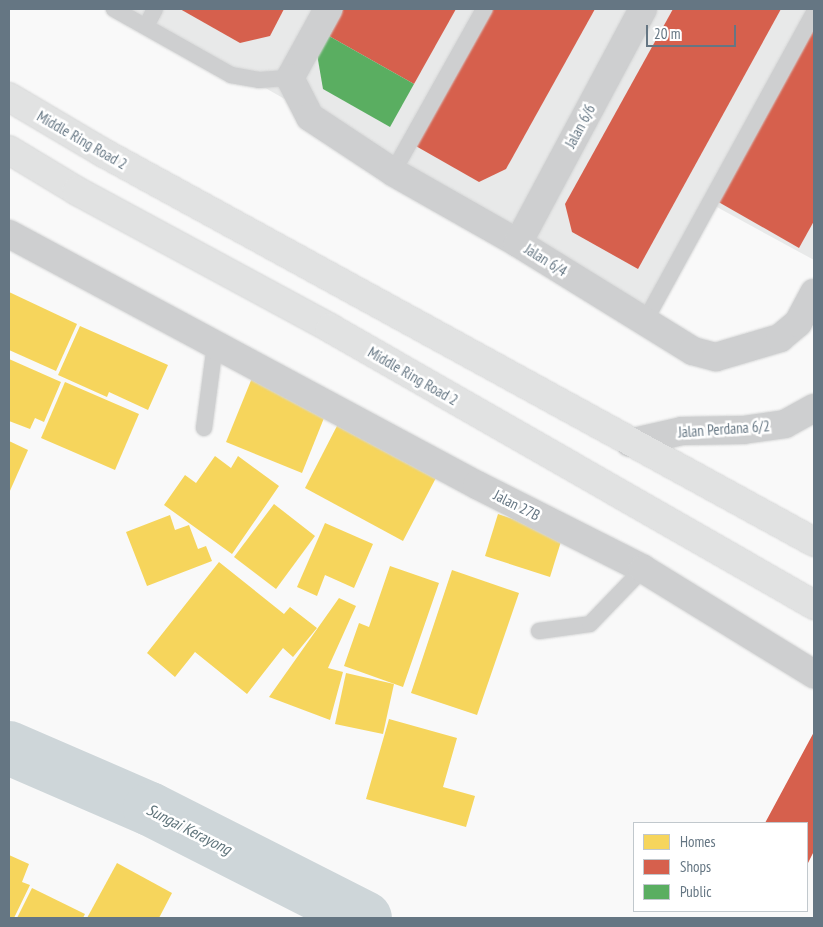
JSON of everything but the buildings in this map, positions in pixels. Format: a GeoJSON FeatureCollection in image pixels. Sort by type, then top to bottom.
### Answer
{"type":"FeatureCollection","features":[{"type":"Feature","properties":{"kind":"highway","name":"Middle Ring Road 2"},"geometry":{"type":"LineString","coordinates":[[9,97],[119,162],[814,542]]}},
{"type":"Feature","properties":{"kind":"highway","name":"Middle Ring Road 2"},"geometry":{"type":"LineString","coordinates":[[9,150],[78,191],[330,328],[814,605]]}},
{"type":"Feature","properties":{"kind":"street"},"geometry":{"type":"LineString","coordinates":[[290,78],[328,9]]}},
{"type":"Feature","properties":{"kind":"street","name":"Jalan 6/6"},"geometry":{"type":"LineString","coordinates":[[518,243],[643,9]]}},
{"type":"Feature","properties":{"kind":"street","name":"Jalan 6/4"},"geometry":{"type":"LineString","coordinates":[[290,78],[310,117],[393,172],[518,243],[693,351],[716,357],[780,338],[798,323],[814,293]]}},
{"type":"Feature","properties":{"kind":"street","name":"Jalan 27B"},"geometry":{"type":"LineString","coordinates":[[9,234],[477,485],[643,569],[814,674]]}},
{"type":"Feature","properties":{"kind":"street","name":"Jalan Perdana 6/2"},"geometry":{"type":"LineString","coordinates":[[630,442],[682,431],[743,430],[785,424],[814,408]]}},
{"type":"Feature","properties":{"kind":"lane"},"geometry":{"type":"LineString","coordinates":[[114,9],[232,75],[259,80],[290,78]]}},
{"type":"Feature","properties":{"kind":"lane"},"geometry":{"type":"LineString","coordinates":[[146,26],[155,9]]}},
{"type":"Feature","properties":{"kind":"lane"},"geometry":{"type":"LineString","coordinates":[[393,172],[484,9]]}},
{"type":"Feature","properties":{"kind":"lane"},"geometry":{"type":"LineString","coordinates":[[645,321],[814,12]]}},
{"type":"Feature","properties":{"kind":"lane"},"geometry":{"type":"LineString","coordinates":[[204,428],[215,344]]}},
{"type":"Feature","properties":{"kind":"lane"},"geometry":{"type":"LineString","coordinates":[[539,631],[590,624],[643,569]]}},
{"type":"Feature","properties":{"kind":"shaded area"},"geometry":{"type":"Polygon","coordinates":[[[127,9],[814,9],[814,260],[704,200],[645,305],[127,9]]]}},
{"type":"Feature","properties":{"kind":"waterway","name":"Sungai Kerayong"},"geometry":{"type":"LineString","coordinates":[[9,748],[150,809],[365,918]]}}]}
